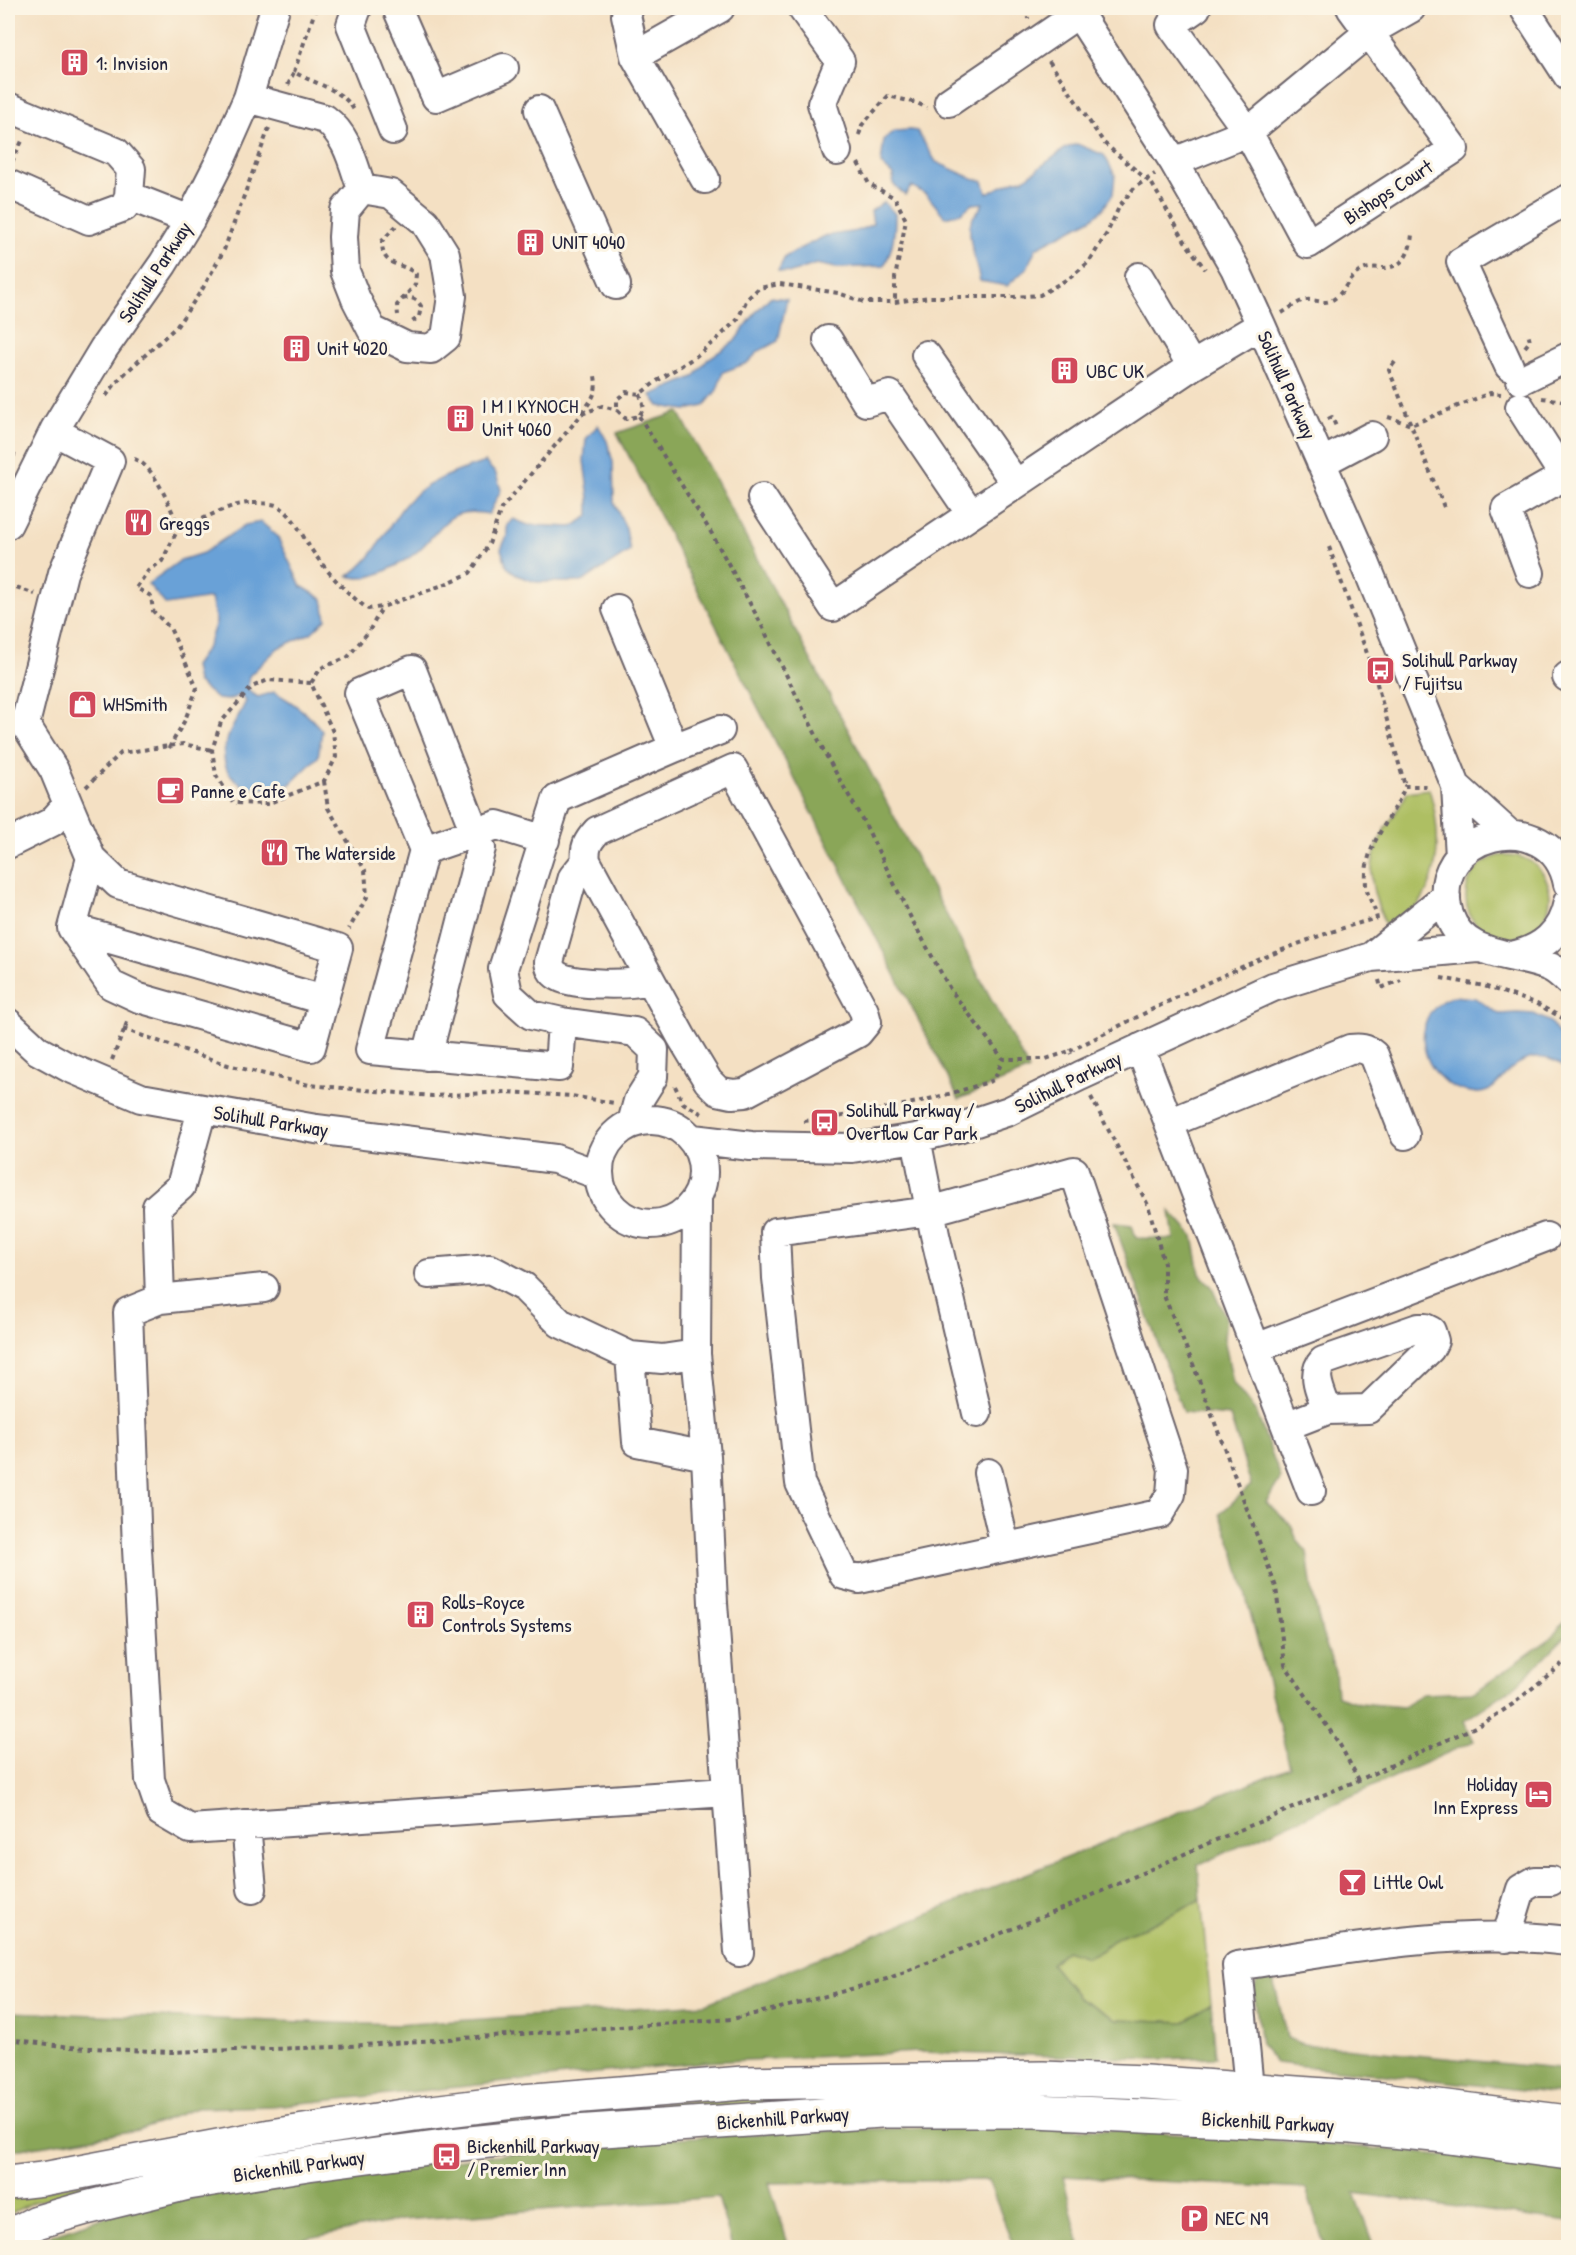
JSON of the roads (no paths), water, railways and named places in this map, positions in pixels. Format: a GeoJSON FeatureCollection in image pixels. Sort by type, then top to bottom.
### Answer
{"type":"FeatureCollection","features":[{"type":"Feature","properties":{"kind":"main road","name":"Bickenhill Parkway"},"geometry":{"type":"LineString","coordinates":[[8,2183],[43,2180],[271,2136],[415,2114],[522,2101],[743,2083],[1043,2078],[1249,2088],[1381,2099],[1569,2122]]}},
{"type":"Feature","properties":{"kind":"main road","name":"Bickenhill Parkway"},"geometry":{"type":"LineString","coordinates":[[8,2237],[37,2222],[188,2183],[308,2164],[451,2145],[575,2132],[881,2111],[1035,2111],[1351,2127],[1434,2135],[1569,2153]]}},
{"type":"Feature","properties":{"kind":"street","name":"Solihull Parkway"},"geometry":{"type":"LineString","coordinates":[[8,524],[54,431],[104,348],[163,264],[190,220],[248,98],[274,8]]}},
{"type":"Feature","properties":{"kind":"street"},"geometry":{"type":"LineString","coordinates":[[357,8],[351,25],[393,130]]}},
{"type":"Feature","properties":{"kind":"street"},"geometry":{"type":"LineString","coordinates":[[398,8],[436,97],[504,68]]}},
{"type":"Feature","properties":{"kind":"street"},"geometry":{"type":"LineString","coordinates":[[629,8],[626,15],[635,56],[705,179]]}},
{"type":"Feature","properties":{"kind":"street"},"geometry":{"type":"LineString","coordinates":[[635,56],[720,8]]}},
{"type":"Feature","properties":{"kind":"street"},"geometry":{"type":"LineString","coordinates":[[802,8],[840,62],[822,104],[851,148]]}},
{"type":"Feature","properties":{"kind":"street","name":"Bishops Court"},"geometry":{"type":"LineString","coordinates":[[1196,8],[1171,25],[1248,132],[1308,244],[1454,149],[1352,8]]}},
{"type":"Feature","properties":{"kind":"street"},"geometry":{"type":"LineString","coordinates":[[1174,162],[1248,132],[1369,33],[1411,8]]}},
{"type":"Feature","properties":{"kind":"street"},"geometry":{"type":"LineString","coordinates":[[1524,8],[1569,76]]}},
{"type":"Feature","properties":{"kind":"street","name":"Solihull Parkway"},"geometry":{"type":"LineString","coordinates":[[1077,10],[1174,162],[1235,268],[1368,571],[1456,786]]}},
{"type":"Feature","properties":{"kind":"street"},"geometry":{"type":"LineString","coordinates":[[938,105],[1034,44],[1077,10]]}},
{"type":"Feature","properties":{"kind":"street"},"geometry":{"type":"LineString","coordinates":[[248,98],[325,119],[336,126],[346,141],[362,189]]}},
{"type":"Feature","properties":{"kind":"street"},"geometry":{"type":"LineString","coordinates":[[8,107],[116,152],[130,169],[129,196],[124,207],[89,220],[8,184]]}},
{"type":"Feature","properties":{"kind":"street"},"geometry":{"type":"LineString","coordinates":[[539,110],[616,285]]}},
{"type":"Feature","properties":{"kind":"street"},"geometry":{"type":"LineString","coordinates":[[362,189],[392,194],[424,222],[445,254],[452,296],[446,337],[431,349],[407,347],[372,330],[356,299],[345,271],[343,237],[345,210],[362,189]]}},
{"type":"Feature","properties":{"kind":"street"},"geometry":{"type":"LineString","coordinates":[[129,196],[190,220]]}},
{"type":"Feature","properties":{"kind":"street"},"geometry":{"type":"LineString","coordinates":[[1530,573],[1506,509],[1566,474],[1519,389],[1461,262],[1569,199]]}},
{"type":"Feature","properties":{"kind":"street"},"geometry":{"type":"LineString","coordinates":[[1139,277],[1192,366]]}},
{"type":"Feature","properties":{"kind":"street"},"geometry":{"type":"LineString","coordinates":[[762,498],[833,607],[1192,366],[1261,324]]}},
{"type":"Feature","properties":{"kind":"street"},"geometry":{"type":"LineString","coordinates":[[828,340],[866,402],[891,395],[971,514]]}},
{"type":"Feature","properties":{"kind":"street"},"geometry":{"type":"LineString","coordinates":[[926,355],[1016,484]]}},
{"type":"Feature","properties":{"kind":"street"},"geometry":{"type":"LineString","coordinates":[[1519,389],[1569,357]]}},
{"type":"Feature","properties":{"kind":"street"},"geometry":{"type":"LineString","coordinates":[[1321,463],[1379,426]]}},
{"type":"Feature","properties":{"kind":"street"},"geometry":{"type":"LineString","coordinates":[[54,431],[110,461],[63,573],[25,724],[54,770],[92,858],[118,884],[338,948],[311,1047],[139,998],[111,985],[72,928]]}},
{"type":"Feature","properties":{"kind":"street"},"geometry":{"type":"LineString","coordinates":[[617,609],[674,748]]}},
{"type":"Feature","properties":{"kind":"street"},"geometry":{"type":"LineString","coordinates":[[427,1056],[481,848],[412,670],[359,693],[424,850],[370,1050],[427,1056],[558,1067],[562,1022]]}},
{"type":"Feature","properties":{"kind":"street"},"geometry":{"type":"LineString","coordinates":[[720,730],[557,799],[503,969],[508,994],[531,1015],[562,1022],[635,1032],[653,1064],[665,1103],[690,1126],[704,1165],[700,1192],[696,1267],[696,1354],[706,1456],[713,1603],[739,1952]]}},
{"type":"Feature","properties":{"kind":"street"},"geometry":{"type":"LineString","coordinates":[[734,768],[864,1011],[867,1022],[858,1033],[745,1093],[732,1094],[718,1091],[708,1082],[650,979],[586,861],[584,850],[597,831],[734,768]]}},
{"type":"Feature","properties":{"kind":"street"},"geometry":{"type":"LineString","coordinates":[[1456,786],[1508,834]]}},
{"type":"Feature","properties":{"kind":"street"},"geometry":{"type":"LineString","coordinates":[[1456,786],[1460,856]]}},
{"type":"Feature","properties":{"kind":"street"},"geometry":{"type":"LineString","coordinates":[[8,844],[52,822],[68,804]]}},
{"type":"Feature","properties":{"kind":"street"},"geometry":{"type":"LineString","coordinates":[[424,850],[497,825],[545,840]]}},
{"type":"Feature","properties":{"kind":"street"},"geometry":{"type":"LineString","coordinates":[[1565,865],[1545,846],[1528,837],[1508,834],[1489,837],[1473,844],[1453,865],[1446,896],[1449,915],[1456,928],[1479,948],[1490,953],[1511,956],[1551,968],[1569,981]]}},
{"type":"Feature","properties":{"kind":"street"},"geometry":{"type":"LineString","coordinates":[[72,928],[92,858]]}},
{"type":"Feature","properties":{"kind":"street"},"geometry":{"type":"LineString","coordinates":[[586,861],[573,877],[549,962],[550,969],[562,979],[620,984],[650,979]]}},
{"type":"Feature","properties":{"kind":"street"},"geometry":{"type":"LineString","coordinates":[[1371,957],[1446,896]]}},
{"type":"Feature","properties":{"kind":"street"},"geometry":{"type":"LineString","coordinates":[[1511,956],[1527,953],[1546,943],[1561,923],[1569,902]]}},
{"type":"Feature","properties":{"kind":"street"},"geometry":{"type":"LineString","coordinates":[[72,928],[324,1000]]}},
{"type":"Feature","properties":{"kind":"street"},"geometry":{"type":"LineString","coordinates":[[1371,957],[1479,948]]}},
{"type":"Feature","properties":{"kind":"street","name":"Solihull Parkway"},"geometry":{"type":"LineString","coordinates":[[690,1126],[751,1146],[852,1148],[916,1138],[958,1128],[1009,1111],[1075,1064],[1140,1048],[1273,987],[1371,957]]}},
{"type":"Feature","properties":{"kind":"street","name":"Solihull Parkway"},"geometry":{"type":"LineString","coordinates":[[8,1023],[37,1050],[104,1083],[141,1098],[316,1129],[555,1159],[602,1162]]}},
{"type":"Feature","properties":{"kind":"street"},"geometry":{"type":"LineString","coordinates":[[681,1036],[653,1064],[638,1101],[626,1113],[602,1162],[601,1187],[608,1203],[621,1215],[637,1223],[653,1225],[669,1221],[686,1212],[726,1161],[751,1146]]}},
{"type":"Feature","properties":{"kind":"street"},"geometry":{"type":"LineString","coordinates":[[1140,1048],[1311,1491]]}},
{"type":"Feature","properties":{"kind":"street"},"geometry":{"type":"LineString","coordinates":[[1169,1123],[1350,1049],[1360,1048],[1374,1055],[1405,1135]]}},
{"type":"Feature","properties":{"kind":"street"},"geometry":{"type":"LineString","coordinates":[[160,1299],[157,1207],[181,1186],[202,1110]]}},
{"type":"Feature","properties":{"kind":"street"},"geometry":{"type":"LineString","coordinates":[[626,1113],[648,1120],[690,1126]]}},
{"type":"Feature","properties":{"kind":"street"},"geometry":{"type":"LineString","coordinates":[[916,1138],[930,1211],[977,1413]]}},
{"type":"Feature","properties":{"kind":"street"},"geometry":{"type":"LineString","coordinates":[[1074,1171],[1173,1468],[1171,1494],[1159,1514],[1005,1546],[859,1579],[844,1575],[800,1483],[777,1278],[775,1232],[930,1211],[1074,1171]]}},
{"type":"Feature","properties":{"kind":"street"},"geometry":{"type":"LineString","coordinates":[[669,1221],[696,1267]]}},
{"type":"Feature","properties":{"kind":"street"},"geometry":{"type":"LineString","coordinates":[[1256,1348],[1546,1237]]}},
{"type":"Feature","properties":{"kind":"street"},"geometry":{"type":"LineString","coordinates":[[429,1274],[490,1269],[524,1287],[560,1323],[630,1356],[662,1359],[696,1354]]}},
{"type":"Feature","properties":{"kind":"street"},"geometry":{"type":"LineString","coordinates":[[264,1288],[160,1299],[128,1312],[137,1549],[150,1780],[161,1812],[190,1829],[726,1792]]}},
{"type":"Feature","properties":{"kind":"street"},"geometry":{"type":"LineString","coordinates":[[630,1356],[638,1442],[706,1456]]}},
{"type":"Feature","properties":{"kind":"street"},"geometry":{"type":"LineString","coordinates":[[1286,1426],[1328,1410]]}},
{"type":"Feature","properties":{"kind":"street"},"geometry":{"type":"LineString","coordinates":[[988,1473],[1005,1546]]}},
{"type":"Feature","properties":{"kind":"street"},"geometry":{"type":"LineString","coordinates":[[246,1825],[252,1890]]}},
{"type":"Feature","properties":{"kind":"street"},"geometry":{"type":"LineString","coordinates":[[1506,1938],[1521,1889],[1535,1881],[1551,1881]]}},
{"type":"Feature","properties":{"kind":"street"},"geometry":{"type":"LineString","coordinates":[[1249,2088],[1237,1966],[1405,1942],[1454,1938],[1569,1941]]}},
{"type":"Feature","properties":{"kind":"water"},"geometry":{"type":"Polygon","coordinates":[[[895,131],[917,131],[936,162],[983,181],[987,193],[1016,180],[1024,179],[1066,148],[1077,144],[1104,155],[1115,175],[1113,194],[1102,210],[1091,219],[1036,248],[1027,268],[1007,286],[980,281],[972,250],[970,225],[983,203],[972,204],[961,213],[945,217],[927,195],[912,186],[905,195],[893,184],[893,175],[881,164],[884,139],[895,131]]]}},
{"type":"Feature","properties":{"kind":"water"},"geometry":{"type":"Polygon","coordinates":[[[884,202],[895,214],[895,228],[890,253],[884,266],[836,268],[816,264],[791,273],[778,271],[785,257],[825,236],[857,231],[873,224],[871,211],[884,202]]]}},
{"type":"Feature","properties":{"kind":"water"},"geometry":{"type":"Polygon","coordinates":[[[770,297],[787,299],[778,341],[759,351],[747,363],[723,372],[717,390],[704,406],[686,410],[659,406],[651,395],[694,377],[708,359],[734,342],[770,297]]]}},
{"type":"Feature","properties":{"kind":"water"},"geometry":{"type":"Polygon","coordinates":[[[598,425],[607,441],[613,462],[614,502],[626,529],[630,551],[582,582],[536,582],[519,576],[507,567],[501,549],[507,536],[507,525],[513,519],[528,525],[572,527],[589,516],[584,461],[586,439],[598,425]]]}},
{"type":"Feature","properties":{"kind":"water"},"geometry":{"type":"Polygon","coordinates":[[[485,462],[496,474],[501,490],[489,514],[465,513],[450,518],[418,551],[394,566],[368,577],[348,576],[365,562],[403,507],[419,491],[451,474],[485,462]]]}},
{"type":"Feature","properties":{"kind":"water"},"geometry":{"type":"Polygon","coordinates":[[[261,522],[277,536],[301,586],[323,599],[326,619],[311,633],[278,648],[249,676],[250,692],[258,697],[274,692],[300,709],[322,731],[318,757],[289,785],[267,788],[243,786],[229,773],[225,764],[225,745],[228,736],[246,701],[240,695],[228,700],[217,699],[197,682],[194,666],[208,646],[216,622],[211,598],[166,605],[148,584],[181,560],[203,553],[245,525],[261,522]]]}},
{"type":"Feature","properties":{"kind":"water"},"geometry":{"type":"Polygon","coordinates":[[[1453,996],[1475,998],[1499,1014],[1534,1014],[1550,1022],[1568,1047],[1568,1071],[1555,1061],[1533,1058],[1518,1064],[1507,1072],[1494,1087],[1485,1092],[1461,1090],[1448,1084],[1430,1064],[1423,1038],[1425,1025],[1431,1013],[1442,1001],[1453,996]]]}},
{"type":"Feature","properties":{"kind":"place","name":"1: Invision"},"geometry":{"type":"Point","coordinates":[75,63]}},
{"type":"Feature","properties":{"kind":"place","name":"UNIT 4040"},"geometry":{"type":"Point","coordinates":[531,242]}},
{"type":"Feature","properties":{"kind":"place","name":"Unit 4020"},"geometry":{"type":"Point","coordinates":[296,348]}},
{"type":"Feature","properties":{"kind":"place","name":"UBC UK"},"geometry":{"type":"Point","coordinates":[1065,371]}},
{"type":"Feature","properties":{"kind":"place","name":"I M I KYNOCH Unit 4060"},"geometry":{"type":"Point","coordinates":[461,418]}},
{"type":"Feature","properties":{"kind":"place","name":"Greggs"},"geometry":{"type":"Point","coordinates":[138,523]}},
{"type":"Feature","properties":{"kind":"place","name":"Solihull Parkway / Fujitsu"},"geometry":{"type":"Point","coordinates":[1381,671]}},
{"type":"Feature","properties":{"kind":"place","name":"WHSmith"},"geometry":{"type":"Point","coordinates":[82,704]}},
{"type":"Feature","properties":{"kind":"place","name":"Panne e Cafe"},"geometry":{"type":"Point","coordinates":[170,791]}},
{"type":"Feature","properties":{"kind":"place","name":"The Waterside"},"geometry":{"type":"Point","coordinates":[274,853]}},
{"type":"Feature","properties":{"kind":"place","name":"Solihull Parkway / Overflow Car Park"},"geometry":{"type":"Point","coordinates":[825,1122]}},
{"type":"Feature","properties":{"kind":"place","name":"Rolls-Royce Controls Systems"},"geometry":{"type":"Point","coordinates":[421,1614]}},
{"type":"Feature","properties":{"kind":"place","name":"Holiday Inn Express"},"geometry":{"type":"Point","coordinates":[1539,1795]}},
{"type":"Feature","properties":{"kind":"place","name":"Little Owl"},"geometry":{"type":"Point","coordinates":[1353,1882]}},
{"type":"Feature","properties":{"kind":"place","name":"Bickenhill Parkway / Premier Inn"},"geometry":{"type":"Point","coordinates":[446,2157]}},
{"type":"Feature","properties":{"kind":"place","name":"NEC N9"},"geometry":{"type":"Point","coordinates":[1194,2218]}}]}
